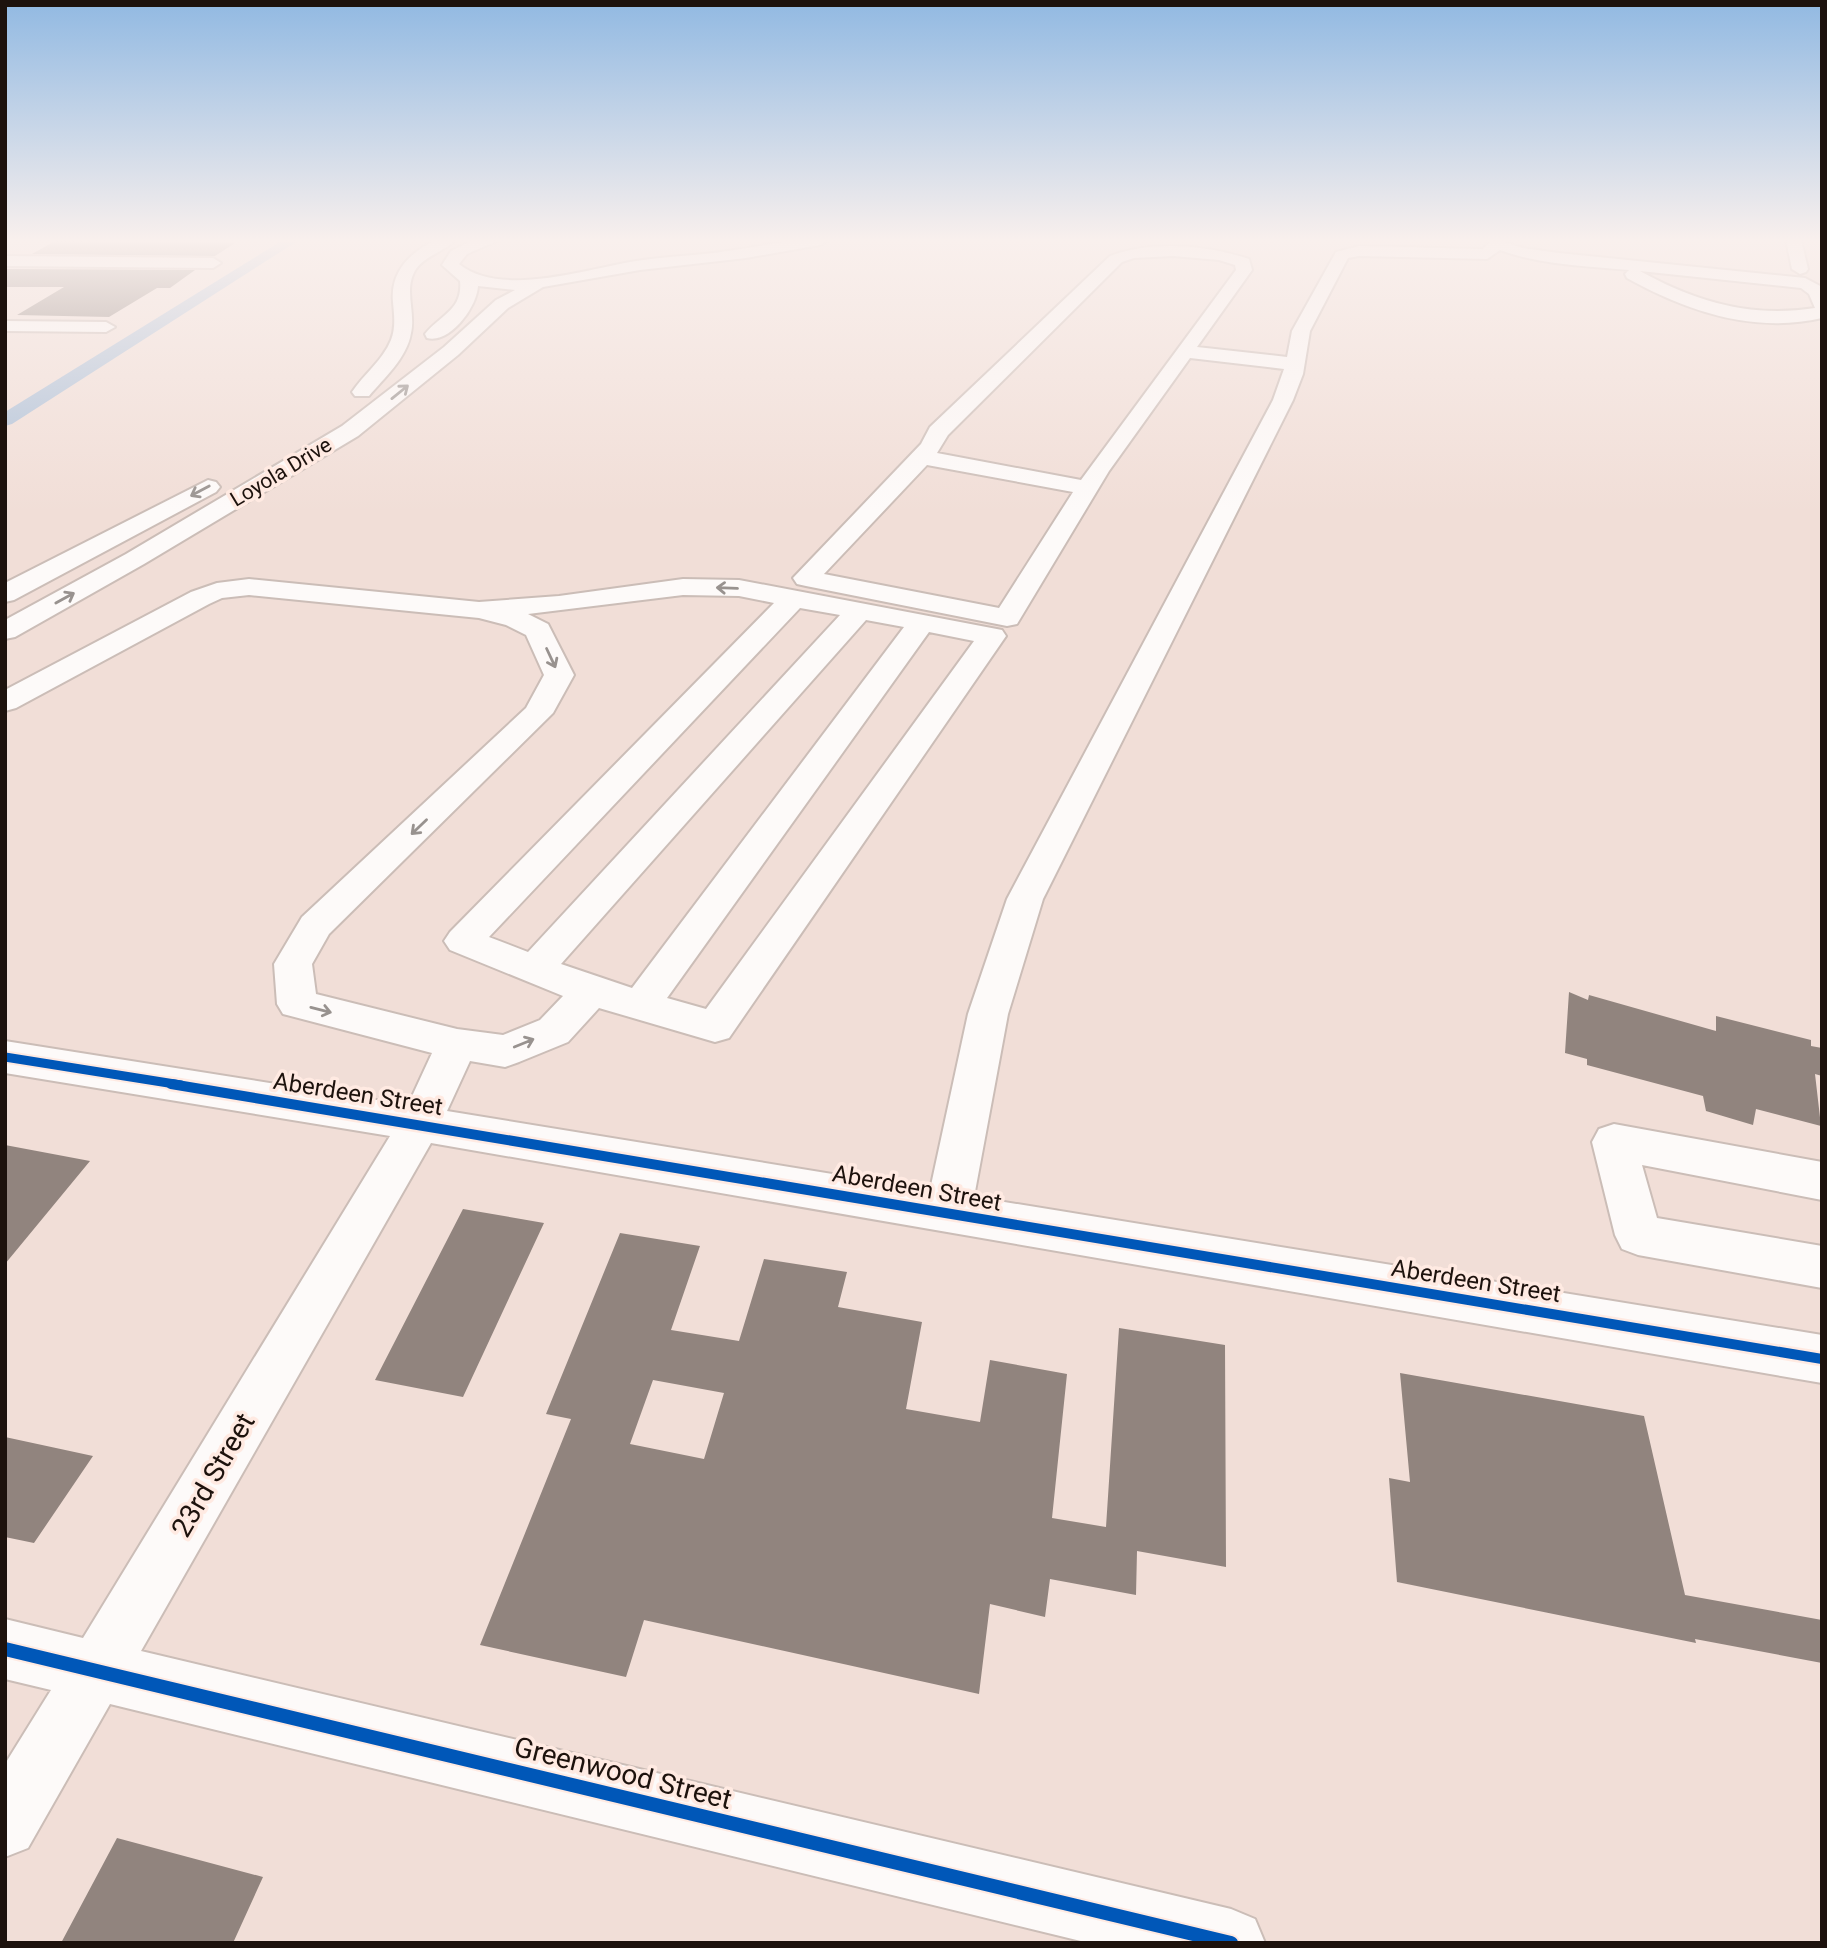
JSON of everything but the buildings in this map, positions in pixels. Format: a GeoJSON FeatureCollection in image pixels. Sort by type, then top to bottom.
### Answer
{"type":"FeatureCollection","features":[{"type":"Feature","properties":{"kind":"main road"},"geometry":{"type":"LineString","coordinates":[[347,404],[392,356],[402,331]]}},
{"type":"Feature","properties":{"kind":"main road","name":"Loyola Drive"},"geometry":{"type":"LineString","coordinates":[[250,464],[347,404],[437,331]]}},
{"type":"Feature","properties":{"kind":"main road","name":"Loyola Drive"},"geometry":{"type":"LineString","coordinates":[[5,631],[135,559],[350,431],[452,351],[473,331]]}},
{"type":"Feature","properties":{"kind":"main road"},"geometry":{"type":"LineString","coordinates":[[452,351],[492,331]]}},
{"type":"Feature","properties":{"kind":"main road"},"geometry":{"type":"LineString","coordinates":[[1042,331],[938,432],[931,447],[806,578],[1007,618],[1088,488],[1198,331]]}},
{"type":"Feature","properties":{"kind":"main road"},"geometry":{"type":"LineString","coordinates":[[948,1213],[974,1073],[993,990],[1009,937],[1025,899],[1280,407],[1295,365],[1302,331]]}},
{"type":"Feature","properties":{"kind":"main road"},"geometry":{"type":"LineString","coordinates":[[1183,351],[1295,365]]}},
{"type":"Feature","properties":{"kind":"main road"},"geometry":{"type":"LineString","coordinates":[[921,457],[1088,488]]}},
{"type":"Feature","properties":{"kind":"main road","name":"Loyola Drive"},"geometry":{"type":"LineString","coordinates":[[5,594],[225,477]]}},
{"type":"Feature","properties":{"kind":"main road"},"geometry":{"type":"LineString","coordinates":[[5,702],[200,598],[234,588],[249,587],[480,610],[516,619],[538,630],[559,675],[538,713],[315,926],[293,964],[297,1004],[457,1044],[505,1051],[554,1031],[591,991]]}},
{"type":"Feature","properties":{"kind":"main road"},"geometry":{"type":"LineString","coordinates":[[480,610],[559,604],[683,587],[739,588],[795,597],[992,636],[715,1027],[591,991],[463,941],[795,597]]}},
{"type":"Feature","properties":{"kind":"main road"},"geometry":{"type":"LineString","coordinates":[[535,969],[860,610]]}},
{"type":"Feature","properties":{"kind":"main road"},"geometry":{"type":"LineString","coordinates":[[642,1004],[922,622]]}},
{"type":"Feature","properties":{"kind":"main road","name":"23rd Street"},"geometry":{"type":"LineString","coordinates":[[5,1825],[420,1124],[457,1044]]}},
{"type":"Feature","properties":{"kind":"main road","name":"Aberdeen Street"},"geometry":{"type":"LineString","coordinates":[[5,1057],[1822,1359]]}},
{"type":"Feature","properties":{"kind":"main road"},"geometry":{"type":"LineString","coordinates":[[1822,1181],[1614,1142],[1638,1235],[1822,1267]]}},
{"type":"Feature","properties":{"kind":"main road","name":"Greenwood Street"},"geometry":{"type":"LineString","coordinates":[[5,1649],[1231,1943]]}},
{"type":"Feature","properties":{"kind":"waterway"},"geometry":{"type":"LineString","coordinates":[[5,420],[147,331]]}},
{"type":"Feature","properties":{"kind":"cycle path"},"geometry":{"type":"LineString","coordinates":[[5,1057],[1822,1359]]}},
{"type":"Feature","properties":{"kind":"cycle path"},"geometry":{"type":"LineString","coordinates":[[5,1649],[1231,1943]]}}]}
